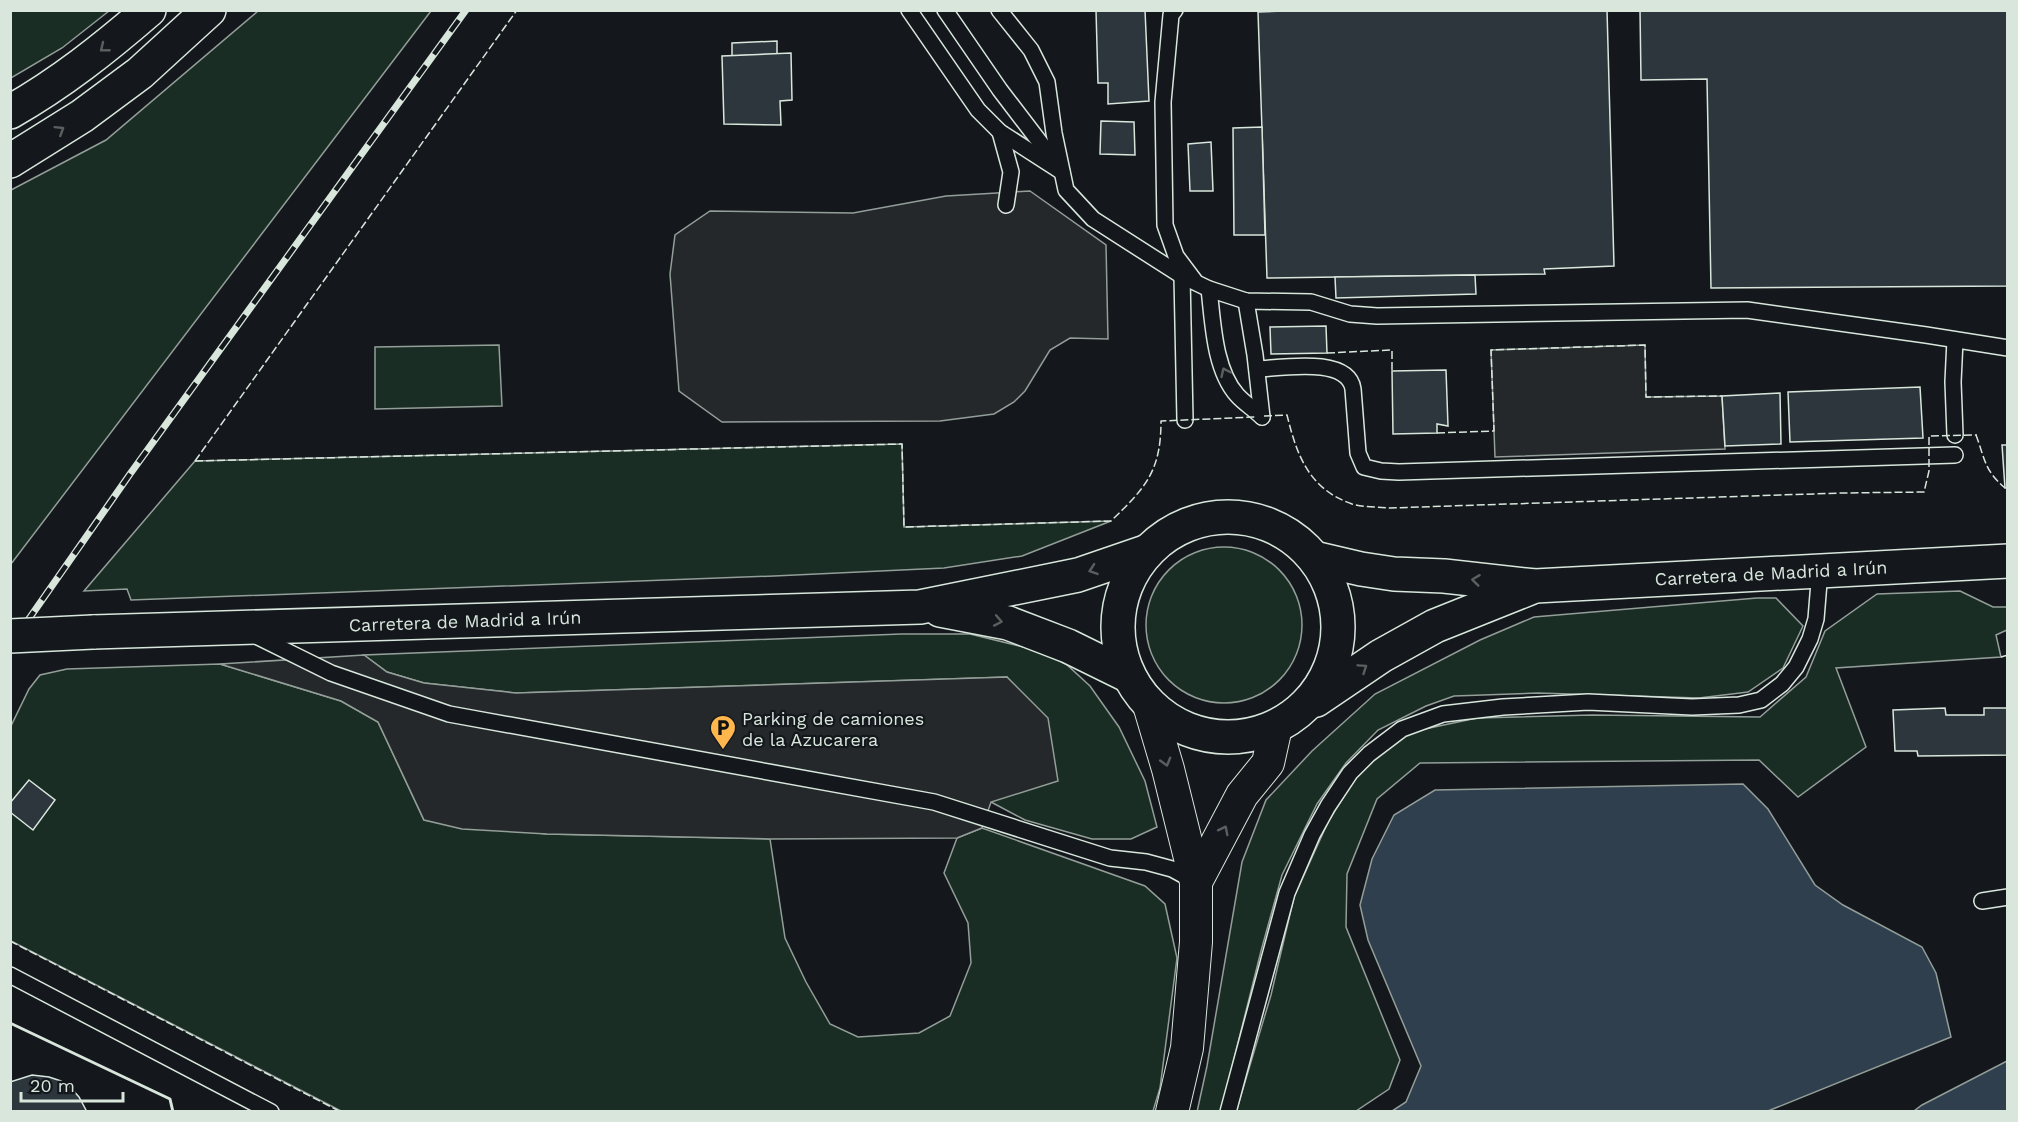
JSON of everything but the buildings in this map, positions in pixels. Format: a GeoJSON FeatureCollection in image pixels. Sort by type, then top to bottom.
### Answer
{"type":"FeatureCollection","features":[{"type":"Feature","properties":{"kind":"main road"},"geometry":{"type":"LineString","coordinates":[[10,112],[46,91],[86,63],[149,10]]}},
{"type":"Feature","properties":{"kind":"main road"},"geometry":{"type":"LineString","coordinates":[[10,161],[82,116],[140,73],[209,10]]}},
{"type":"Feature","properties":{"kind":"main road"},"geometry":{"type":"LineString","coordinates":[[1287,720],[1313,698],[1325,680],[1334,660],[1338,639],[1338,617],[1334,596],[1314,558],[1282,531],[1263,522],[1243,518],[1222,517],[1201,520],[1164,537],[1134,568],[1124,589],[1117,633],[1121,655],[1129,676],[1149,705],[1167,720],[1187,730],[1209,736],[1232,738],[1255,735],[1287,720],[1381,656],[1435,626],[1534,586]]}},
{"type":"Feature","properties":{"kind":"main road"},"geometry":{"type":"LineString","coordinates":[[920,607],[1078,575],[1148,551]]}},
{"type":"Feature","properties":{"kind":"main road"},"geometry":{"type":"LineString","coordinates":[[1314,558],[1394,574],[1444,576],[1534,586]]}},
{"type":"Feature","properties":{"kind":"main road","name":"Carretera de Madrid a Irún"},"geometry":{"type":"LineString","coordinates":[[1534,586],[2007,561]]}},
{"type":"Feature","properties":{"kind":"main road"},"geometry":{"type":"LineString","coordinates":[[920,607],[1008,623],[1068,646],[1129,676]]}},
{"type":"Feature","properties":{"kind":"main road","name":"Carretera de Madrid a Irún"},"geometry":{"type":"LineString","coordinates":[[10,636],[920,607]]}},
{"type":"Feature","properties":{"kind":"street"},"geometry":{"type":"LineString","coordinates":[[1149,705],[1168,769],[1196,882],[1196,942],[1187,1048],[1172,1112]]}},
{"type":"Feature","properties":{"kind":"street"},"geometry":{"type":"LineString","coordinates":[[1196,882],[1242,795],[1268,763],[1287,720]]}},
{"type":"Feature","properties":{"kind":"lane"},"geometry":{"type":"LineString","coordinates":[[909,10],[975,106],[1000,132],[1062,172]]}},
{"type":"Feature","properties":{"kind":"lane"},"geometry":{"type":"LineString","coordinates":[[945,10],[1000,90],[1062,172]]}},
{"type":"Feature","properties":{"kind":"lane"},"geometry":{"type":"LineString","coordinates":[[999,10],[1031,50],[1047,82],[1054,133],[1066,190],[1093,219],[1196,282],[1246,301],[1311,302],[1350,314],[1377,316],[1747,310],[2007,348]]}},
{"type":"Feature","properties":{"kind":"lane"},"geometry":{"type":"LineString","coordinates":[[1175,10],[1171,15],[1163,102],[1166,225],[1176,256],[1196,282],[1222,369],[1236,394],[1262,417],[1246,301]]}},
{"type":"Feature","properties":{"kind":"lane"},"geometry":{"type":"LineString","coordinates":[[1000,132],[1011,172],[1006,205]]}},
{"type":"Feature","properties":{"kind":"lane"},"geometry":{"type":"LineString","coordinates":[[1185,420],[1196,282]]}},
{"type":"Feature","properties":{"kind":"lane"},"geometry":{"type":"LineString","coordinates":[[1954,435],[1955,340]]}},
{"type":"Feature","properties":{"kind":"lane"},"geometry":{"type":"LineString","coordinates":[[1257,369],[1320,367],[1336,369],[1347,375],[1353,388],[1358,453],[1364,467],[1381,471],[1410,472],[1955,455]]}},
{"type":"Feature","properties":{"kind":"lane"},"geometry":{"type":"LineString","coordinates":[[1228,1112],[1287,893],[1328,806],[1350,773],[1369,754],[1402,729],[1443,714],[1503,707],[1587,702],[1692,707],[1739,705],[1761,700],[1782,684],[1796,667],[1810,639],[1816,619],[1820,570]]}},
{"type":"Feature","properties":{"kind":"lane"},"geometry":{"type":"LineString","coordinates":[[241,628],[331,673],[449,714],[934,802],[1110,858],[1146,862],[1172,869],[1196,882]]}},
{"type":"Feature","properties":{"kind":"lane"},"geometry":{"type":"LineString","coordinates":[[1982,902],[2007,897]]}},
{"type":"Feature","properties":{"kind":"lane"},"geometry":{"type":"LineString","coordinates":[[10,975],[253,1108],[271,1112]]}},
{"type":"Feature","properties":{"kind":"green space"},"geometry":{"type":"Polygon","coordinates":[[[11,10],[109,11],[62,48],[11,78],[11,10]]]}},
{"type":"Feature","properties":{"kind":"green space"},"geometry":{"type":"Polygon","coordinates":[[[258,11],[431,11],[11,564],[11,190],[106,140],[258,11]]]}},
{"type":"Feature","properties":{"kind":"green space"},"geometry":{"type":"Polygon","coordinates":[[[499,345],[502,406],[375,409],[375,347],[499,345]]]}},
{"type":"Feature","properties":{"kind":"green space"},"geometry":{"type":"Polygon","coordinates":[[[902,444],[904,527],[1111,521],[1022,556],[944,568],[131,600],[127,589],[84,591],[195,461],[902,444]]]}},
{"type":"Feature","properties":{"kind":"green space"},"geometry":{"type":"Polygon","coordinates":[[[1224,547],[1239,548],[1254,553],[1268,560],[1279,570],[1289,581],[1296,595],[1301,610],[1301,640],[1296,655],[1289,669],[1279,680],[1268,690],[1254,697],[1239,702],[1224,703],[1209,702],[1194,697],[1180,690],[1169,680],[1159,669],[1152,655],[1147,640],[1146,625],[1147,610],[1152,595],[1159,581],[1169,570],[1180,560],[1194,553],[1209,548],[1224,547]]]}},
{"type":"Feature","properties":{"kind":"green space"},"geometry":{"type":"Polygon","coordinates":[[[1960,591],[1993,607],[2007,607],[2007,630],[1996,635],[2001,657],[1836,668],[1866,747],[1798,797],[1759,760],[1420,763],[1377,799],[1347,874],[1346,927],[1400,1060],[1389,1089],[1356,1111],[1236,1112],[1271,995],[1294,897],[1329,820],[1359,773],[1406,733],[1477,718],[1592,715],[1760,717],[1806,677],[1825,631],[1877,594],[1960,591]]]}},
{"type":"Feature","properties":{"kind":"green space"},"geometry":{"type":"Polygon","coordinates":[[[1776,598],[1803,626],[1783,668],[1748,692],[1699,698],[1538,693],[1454,696],[1426,706],[1378,730],[1346,763],[1317,804],[1282,875],[1221,1111],[1197,1112],[1242,862],[1266,800],[1312,751],[1375,694],[1480,640],[1534,617],[1776,598]]]}},
{"type":"Feature","properties":{"kind":"green space"},"geometry":{"type":"Polygon","coordinates":[[[901,634],[970,634],[1032,649],[1066,664],[1090,686],[1119,727],[1145,781],[1157,827],[1131,839],[1092,839],[1025,820],[991,802],[1007,677],[516,693],[424,683],[387,672],[364,655],[901,634]]]}},
{"type":"Feature","properties":{"kind":"green space"},"geometry":{"type":"Polygon","coordinates":[[[220,664],[341,701],[378,722],[424,820],[547,834],[770,839],[785,938],[830,1024],[858,1037],[919,1033],[950,1016],[971,963],[968,923],[944,873],[957,838],[982,828],[1145,886],[1165,904],[1177,958],[1160,1088],[1153,1111],[341,1111],[11,941],[10,728],[29,689],[40,675],[67,669],[220,664]]]}},
{"type":"Feature","properties":{"kind":"shaded area"},"geometry":{"type":"Polygon","coordinates":[[[1030,191],[1106,245],[1108,339],[1070,338],[1050,350],[1025,391],[1014,402],[994,414],[940,421],[722,422],[679,391],[670,274],[675,235],[710,211],[853,213],[946,196],[1030,191]]]}},
{"type":"Feature","properties":{"kind":"shaded area"},"geometry":{"type":"Polygon","coordinates":[[[1645,345],[1646,397],[1722,396],[1725,449],[1495,457],[1491,350],[1645,345]]]}},
{"type":"Feature","properties":{"kind":"shaded area","name":"Parking de camiones de la Azucarera"},"geometry":{"type":"Polygon","coordinates":[[[364,655],[387,672],[424,683],[516,693],[1007,677],[1048,718],[1058,781],[991,802],[982,828],[957,838],[770,839],[547,834],[462,829],[424,820],[378,722],[341,701],[220,664],[364,655]]]}},
{"type":"Feature","properties":{"kind":"water"},"geometry":{"type":"Polygon","coordinates":[[[1743,784],[1768,809],[1815,885],[1843,905],[1922,947],[1936,973],[1951,1037],[1768,1111],[1392,1111],[1406,1102],[1421,1066],[1368,940],[1360,905],[1372,859],[1394,815],[1435,790],[1743,784]]]}},
{"type":"Feature","properties":{"kind":"water"},"geometry":{"type":"Polygon","coordinates":[[[2007,1061],[2007,1111],[1914,1111],[1922,1105],[2007,1061]]]}},
{"type":"Feature","properties":{"kind":"railway"},"geometry":{"type":"LineString","coordinates":[[10,646],[130,474],[466,10]]}},
{"type":"Feature","properties":{"kind":"fence"},"geometry":{"type":"LineString","coordinates":[[195,461],[517,10]]}},
{"type":"Feature","properties":{"kind":"fence"},"geometry":{"type":"LineString","coordinates":[[1437,433],[1494,431],[1491,350],[1645,345],[1646,397],[1722,396]]}},
{"type":"Feature","properties":{"kind":"fence"},"geometry":{"type":"LineString","coordinates":[[1327,353],[1392,350],[1392,371]]}},
{"type":"Feature","properties":{"kind":"fence"},"geometry":{"type":"LineString","coordinates":[[1264,416],[1287,415],[1295,444],[1307,469],[1325,490],[1352,504],[1389,508],[1924,492],[1929,471],[1929,436],[1977,435]]}},
{"type":"Feature","properties":{"kind":"fence"},"geometry":{"type":"LineString","coordinates":[[195,461],[902,444],[904,527],[1111,521],[1133,499],[1149,478],[1158,454],[1161,421],[1255,417]]}},
{"type":"Feature","properties":{"kind":"fence"},"geometry":{"type":"LineString","coordinates":[[1976,435],[1989,470],[2005,488]]}},
{"type":"Feature","properties":{"kind":"fence"},"geometry":{"type":"LineString","coordinates":[[2001,657],[2008,655]]}},
{"type":"Feature","properties":{"kind":"fence"},"geometry":{"type":"LineString","coordinates":[[10,941],[341,1112]]}},
{"type":"Feature","properties":{"kind":"wall"},"geometry":{"type":"LineString","coordinates":[[10,1023],[170,1099],[173,1112]]}},
{"type":"Feature","properties":{"kind":"place","name":"Parking de camiones de la Azucarera"},"geometry":{"type":"Point","coordinates":[723,751]}}]}
